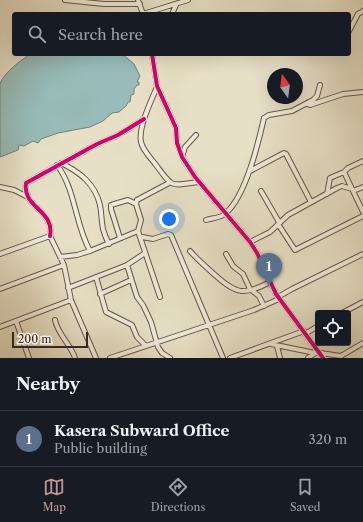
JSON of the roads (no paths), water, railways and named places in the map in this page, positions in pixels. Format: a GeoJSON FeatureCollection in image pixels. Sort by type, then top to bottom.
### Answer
{"type":"FeatureCollection","features":[{"type":"Feature","properties":{"kind":"street"},"geometry":{"type":"LineString","coordinates":[[64,0],[139,2],[142,12]]}},
{"type":"Feature","properties":{"kind":"street"},"geometry":{"type":"LineString","coordinates":[[150,12],[188,0]]}},
{"type":"Feature","properties":{"kind":"street"},"geometry":{"type":"LineString","coordinates":[[173,12],[176,5]]}},
{"type":"Feature","properties":{"kind":"street"},"geometry":{"type":"LineString","coordinates":[[351,27],[358,14],[363,11]]}},
{"type":"Feature","properties":{"kind":"street"},"geometry":{"type":"LineString","coordinates":[[152,56],[157,86],[176,128],[177,143],[182,157],[198,182],[250,242],[279,298],[323,358]]}},
{"type":"Feature","properties":{"kind":"street"},"geometry":{"type":"LineString","coordinates":[[206,220],[226,214],[233,204],[250,172],[264,118],[269,115],[292,111],[316,98],[320,84]]}},
{"type":"Feature","properties":{"kind":"street"},"geometry":{"type":"LineString","coordinates":[[157,86],[144,119],[141,131],[142,146],[161,175],[169,183],[178,185],[198,182]]}},
{"type":"Feature","properties":{"kind":"street"},"geometry":{"type":"LineString","coordinates":[[307,103],[310,105],[342,94],[363,92]]}},
{"type":"Feature","properties":{"kind":"street"},"geometry":{"type":"LineString","coordinates":[[28,197],[26,183],[59,164],[118,135],[144,119]]}},
{"type":"Feature","properties":{"kind":"street"},"geometry":{"type":"LineString","coordinates":[[182,157],[185,147],[196,135]]}},
{"type":"Feature","properties":{"kind":"street"},"geometry":{"type":"LineString","coordinates":[[250,172],[284,153],[286,154],[311,202]]}},
{"type":"Feature","properties":{"kind":"street"},"geometry":{"type":"LineString","coordinates":[[327,194],[330,178],[363,161]]}},
{"type":"Feature","properties":{"kind":"street"},"geometry":{"type":"LineString","coordinates":[[59,164],[81,174],[96,193],[100,207],[101,223],[109,244]]}},
{"type":"Feature","properties":{"kind":"street"},"geometry":{"type":"LineString","coordinates":[[59,164],[66,180],[83,239],[90,251]]}},
{"type":"Feature","properties":{"kind":"street"},"geometry":{"type":"LineString","coordinates":[[344,172],[363,212]]}},
{"type":"Feature","properties":{"kind":"street"},"geometry":{"type":"LineString","coordinates":[[160,297],[145,253],[142,237],[138,231],[141,220],[136,204],[137,200],[169,183]]}},
{"type":"Feature","properties":{"kind":"street"},"geometry":{"type":"LineString","coordinates":[[250,242],[270,232],[288,215],[342,186],[353,190],[363,187]]}},
{"type":"Feature","properties":{"kind":"street"},"geometry":{"type":"LineString","coordinates":[[0,187],[14,190],[28,197],[49,219],[52,228],[50,236],[64,265],[71,300],[96,358]]}},
{"type":"Feature","properties":{"kind":"street"},"geometry":{"type":"LineString","coordinates":[[261,191],[294,250],[363,216]]}},
{"type":"Feature","properties":{"kind":"street"},"geometry":{"type":"LineString","coordinates":[[120,238],[111,206],[128,200],[136,204]]}},
{"type":"Feature","properties":{"kind":"street"},"geometry":{"type":"LineString","coordinates":[[60,257],[77,255],[90,251],[138,231]]}},
{"type":"Feature","properties":{"kind":"street"},"geometry":{"type":"LineString","coordinates":[[142,237],[153,239],[168,234],[171,235],[222,358]]}},
{"type":"Feature","properties":{"kind":"street"},"geometry":{"type":"LineString","coordinates":[[0,254],[50,236]]}},
{"type":"Feature","properties":{"kind":"street"},"geometry":{"type":"LineString","coordinates":[[190,252],[233,290],[252,290],[270,282]]}},
{"type":"Feature","properties":{"kind":"street"},"geometry":{"type":"LineString","coordinates":[[68,288],[127,265],[145,253]]}},
{"type":"Feature","properties":{"kind":"street"},"geometry":{"type":"LineString","coordinates":[[226,254],[233,266],[243,274],[252,290],[259,296],[264,306]]}},
{"type":"Feature","properties":{"kind":"street"},"geometry":{"type":"LineString","coordinates":[[110,358],[264,306],[292,289],[363,254]]}},
{"type":"Feature","properties":{"kind":"street"},"geometry":{"type":"LineString","coordinates":[[0,289],[64,265]]}},
{"type":"Feature","properties":{"kind":"street"},"geometry":{"type":"LineString","coordinates":[[127,265],[137,297],[143,305],[151,322],[161,352],[170,358]]}},
{"type":"Feature","properties":{"kind":"street"},"geometry":{"type":"LineString","coordinates":[[96,278],[106,312],[132,325],[138,337],[146,346]]}},
{"type":"Feature","properties":{"kind":"street"},"geometry":{"type":"LineString","coordinates":[[100,294],[131,280]]}},
{"type":"Feature","properties":{"kind":"street"},"geometry":{"type":"LineString","coordinates":[[0,326],[71,300]]}},
{"type":"Feature","properties":{"kind":"street"},"geometry":{"type":"LineString","coordinates":[[348,310],[363,302]]}},
{"type":"Feature","properties":{"kind":"street"},"geometry":{"type":"LineString","coordinates":[[55,320],[56,327],[68,343],[75,358]]}},
{"type":"Feature","properties":{"kind":"street"},"geometry":{"type":"LineString","coordinates":[[16,321],[29,358]]}},
{"type":"Feature","properties":{"kind":"street"},"geometry":{"type":"LineString","coordinates":[[230,358],[304,333],[315,328]]}},
{"type":"Feature","properties":{"kind":"street"},"geometry":{"type":"LineString","coordinates":[[334,358],[363,343]]}},
{"type":"Feature","properties":{"kind":"street"},"geometry":{"type":"LineString","coordinates":[[270,344],[324,352],[338,356]]}},
{"type":"Feature","properties":{"kind":"street"},"geometry":{"type":"LineString","coordinates":[[276,346],[280,358]]}},
{"type":"Feature","properties":{"kind":"street"},"geometry":{"type":"LineString","coordinates":[[308,358],[318,352]]}},
{"type":"Feature","properties":{"kind":"water"},"geometry":{"type":"Polygon","coordinates":[[[27,56],[124,56],[134,64],[140,76],[137,82],[139,82],[139,85],[137,85],[134,89],[134,94],[131,95],[130,102],[128,102],[126,106],[119,112],[112,113],[103,121],[90,127],[58,133],[41,139],[38,143],[33,141],[24,146],[19,145],[18,150],[0,157],[0,83],[9,70],[27,56]]]}},
{"type":"Feature","properties":{"kind":"place","name":"Kasera Subward Office"},"geometry":{"type":"Point","coordinates":[269,286]}}]}
